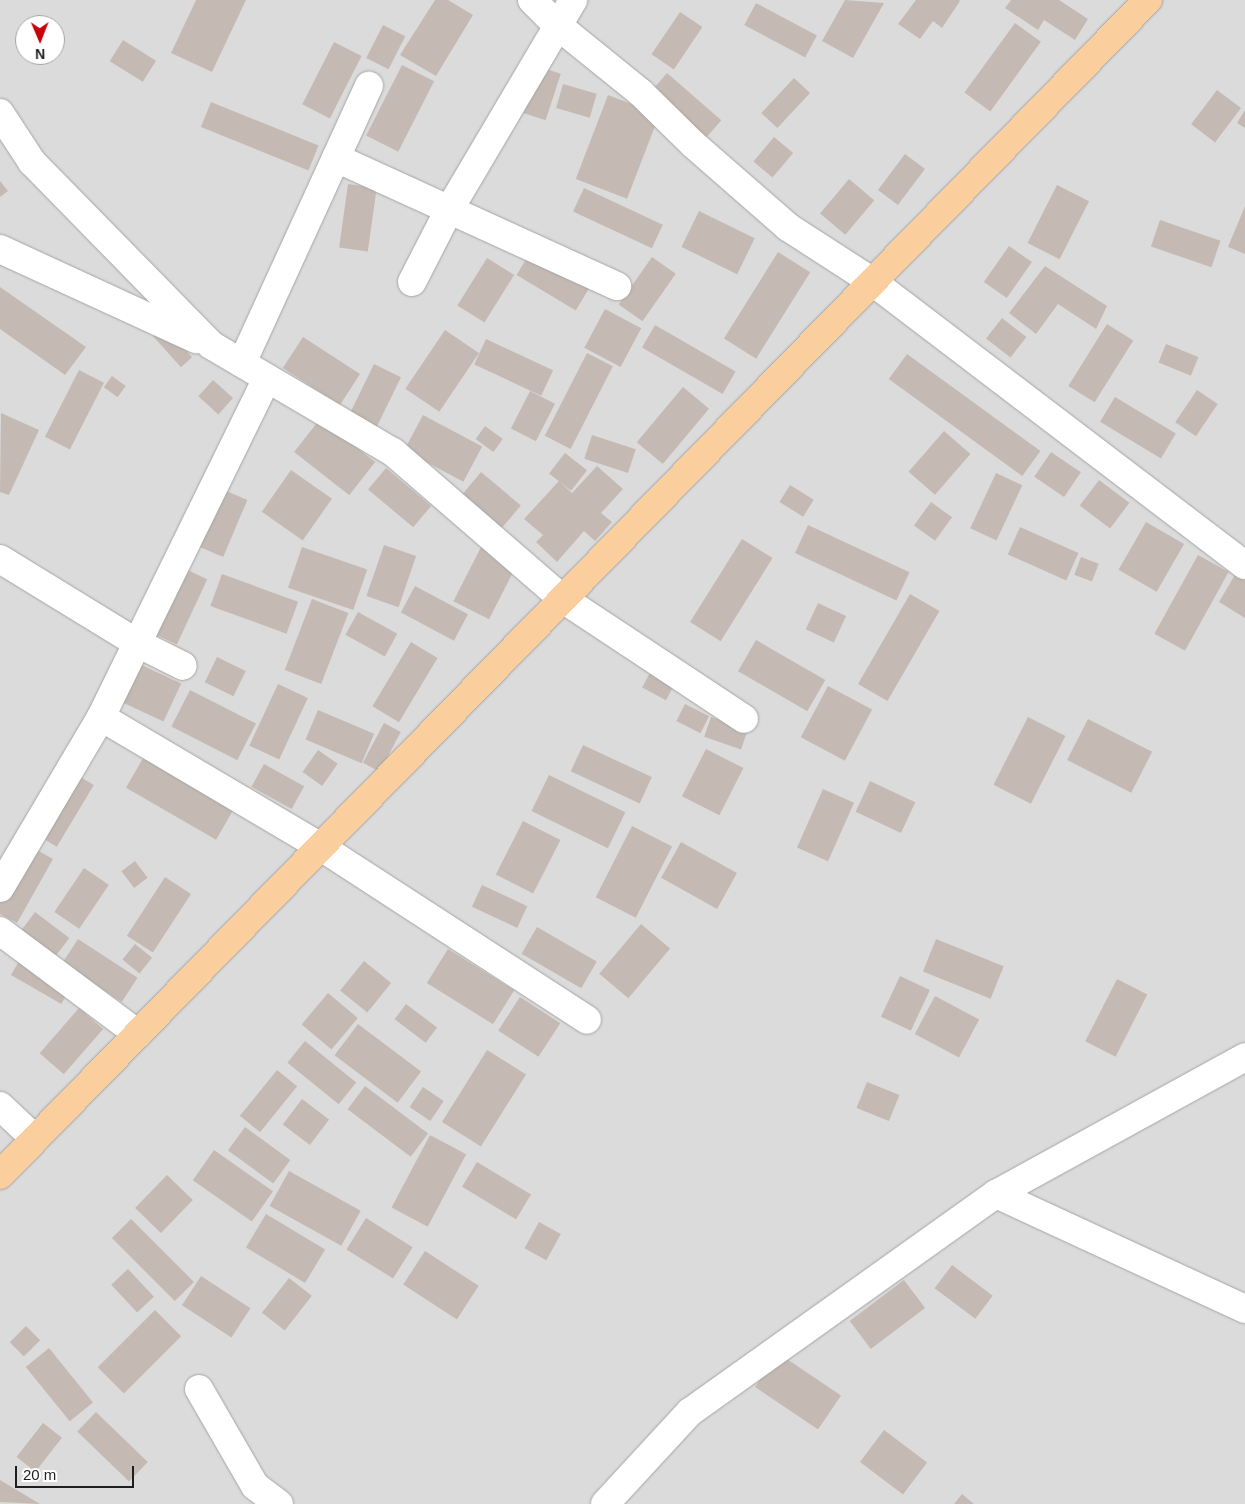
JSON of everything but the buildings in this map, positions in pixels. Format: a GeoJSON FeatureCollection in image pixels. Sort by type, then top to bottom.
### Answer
{"type":"FeatureCollection","features":[{"type":"Feature","properties":{"kind":"main road"},"geometry":{"type":"LineString","coordinates":[[0,1175],[1145,1]]}},
{"type":"Feature","properties":{"kind":"street"},"geometry":{"type":"LineString","coordinates":[[532,0],[557,25],[641,93],[694,145],[788,228],[872,282],[1245,565]]}},
{"type":"Feature","properties":{"kind":"street"},"geometry":{"type":"LineString","coordinates":[[412,282],[449,210],[572,0]]}},
{"type":"Feature","properties":{"kind":"street"},"geometry":{"type":"LineString","coordinates":[[242,363],[369,86]]}},
{"type":"Feature","properties":{"kind":"street"},"geometry":{"type":"LineString","coordinates":[[0,113],[32,162],[211,345]]}},
{"type":"Feature","properties":{"kind":"street"},"geometry":{"type":"LineString","coordinates":[[336,158],[617,286]]}},
{"type":"Feature","properties":{"kind":"street"},"geometry":{"type":"LineString","coordinates":[[0,249],[211,345],[392,452],[562,599],[744,719]]}},
{"type":"Feature","properties":{"kind":"street"},"geometry":{"type":"LineString","coordinates":[[0,888],[101,717],[267,378]]}},
{"type":"Feature","properties":{"kind":"street"},"geometry":{"type":"LineString","coordinates":[[0,559],[137,643],[183,666]]}},
{"type":"Feature","properties":{"kind":"street"},"geometry":{"type":"LineString","coordinates":[[101,717],[320,847],[587,1020]]}},
{"type":"Feature","properties":{"kind":"street"},"geometry":{"type":"LineString","coordinates":[[0,931],[138,1034]]}},
{"type":"Feature","properties":{"kind":"street"},"geometry":{"type":"LineString","coordinates":[[605,1504],[690,1412],[996,1194],[1245,1058]]}},
{"type":"Feature","properties":{"kind":"street"},"geometry":{"type":"LineString","coordinates":[[0,1106],[35,1139]]}},
{"type":"Feature","properties":{"kind":"street"},"geometry":{"type":"LineString","coordinates":[[996,1194],[1245,1309]]}},
{"type":"Feature","properties":{"kind":"street"},"geometry":{"type":"LineString","coordinates":[[199,1389],[255,1486],[279,1504]]}},
{"type":"Feature","properties":{"kind":"shaded area"},"geometry":{"type":"Polygon","coordinates":[[[0,0],[1245,0],[1245,1504],[0,1504],[0,0]]]}}]}
